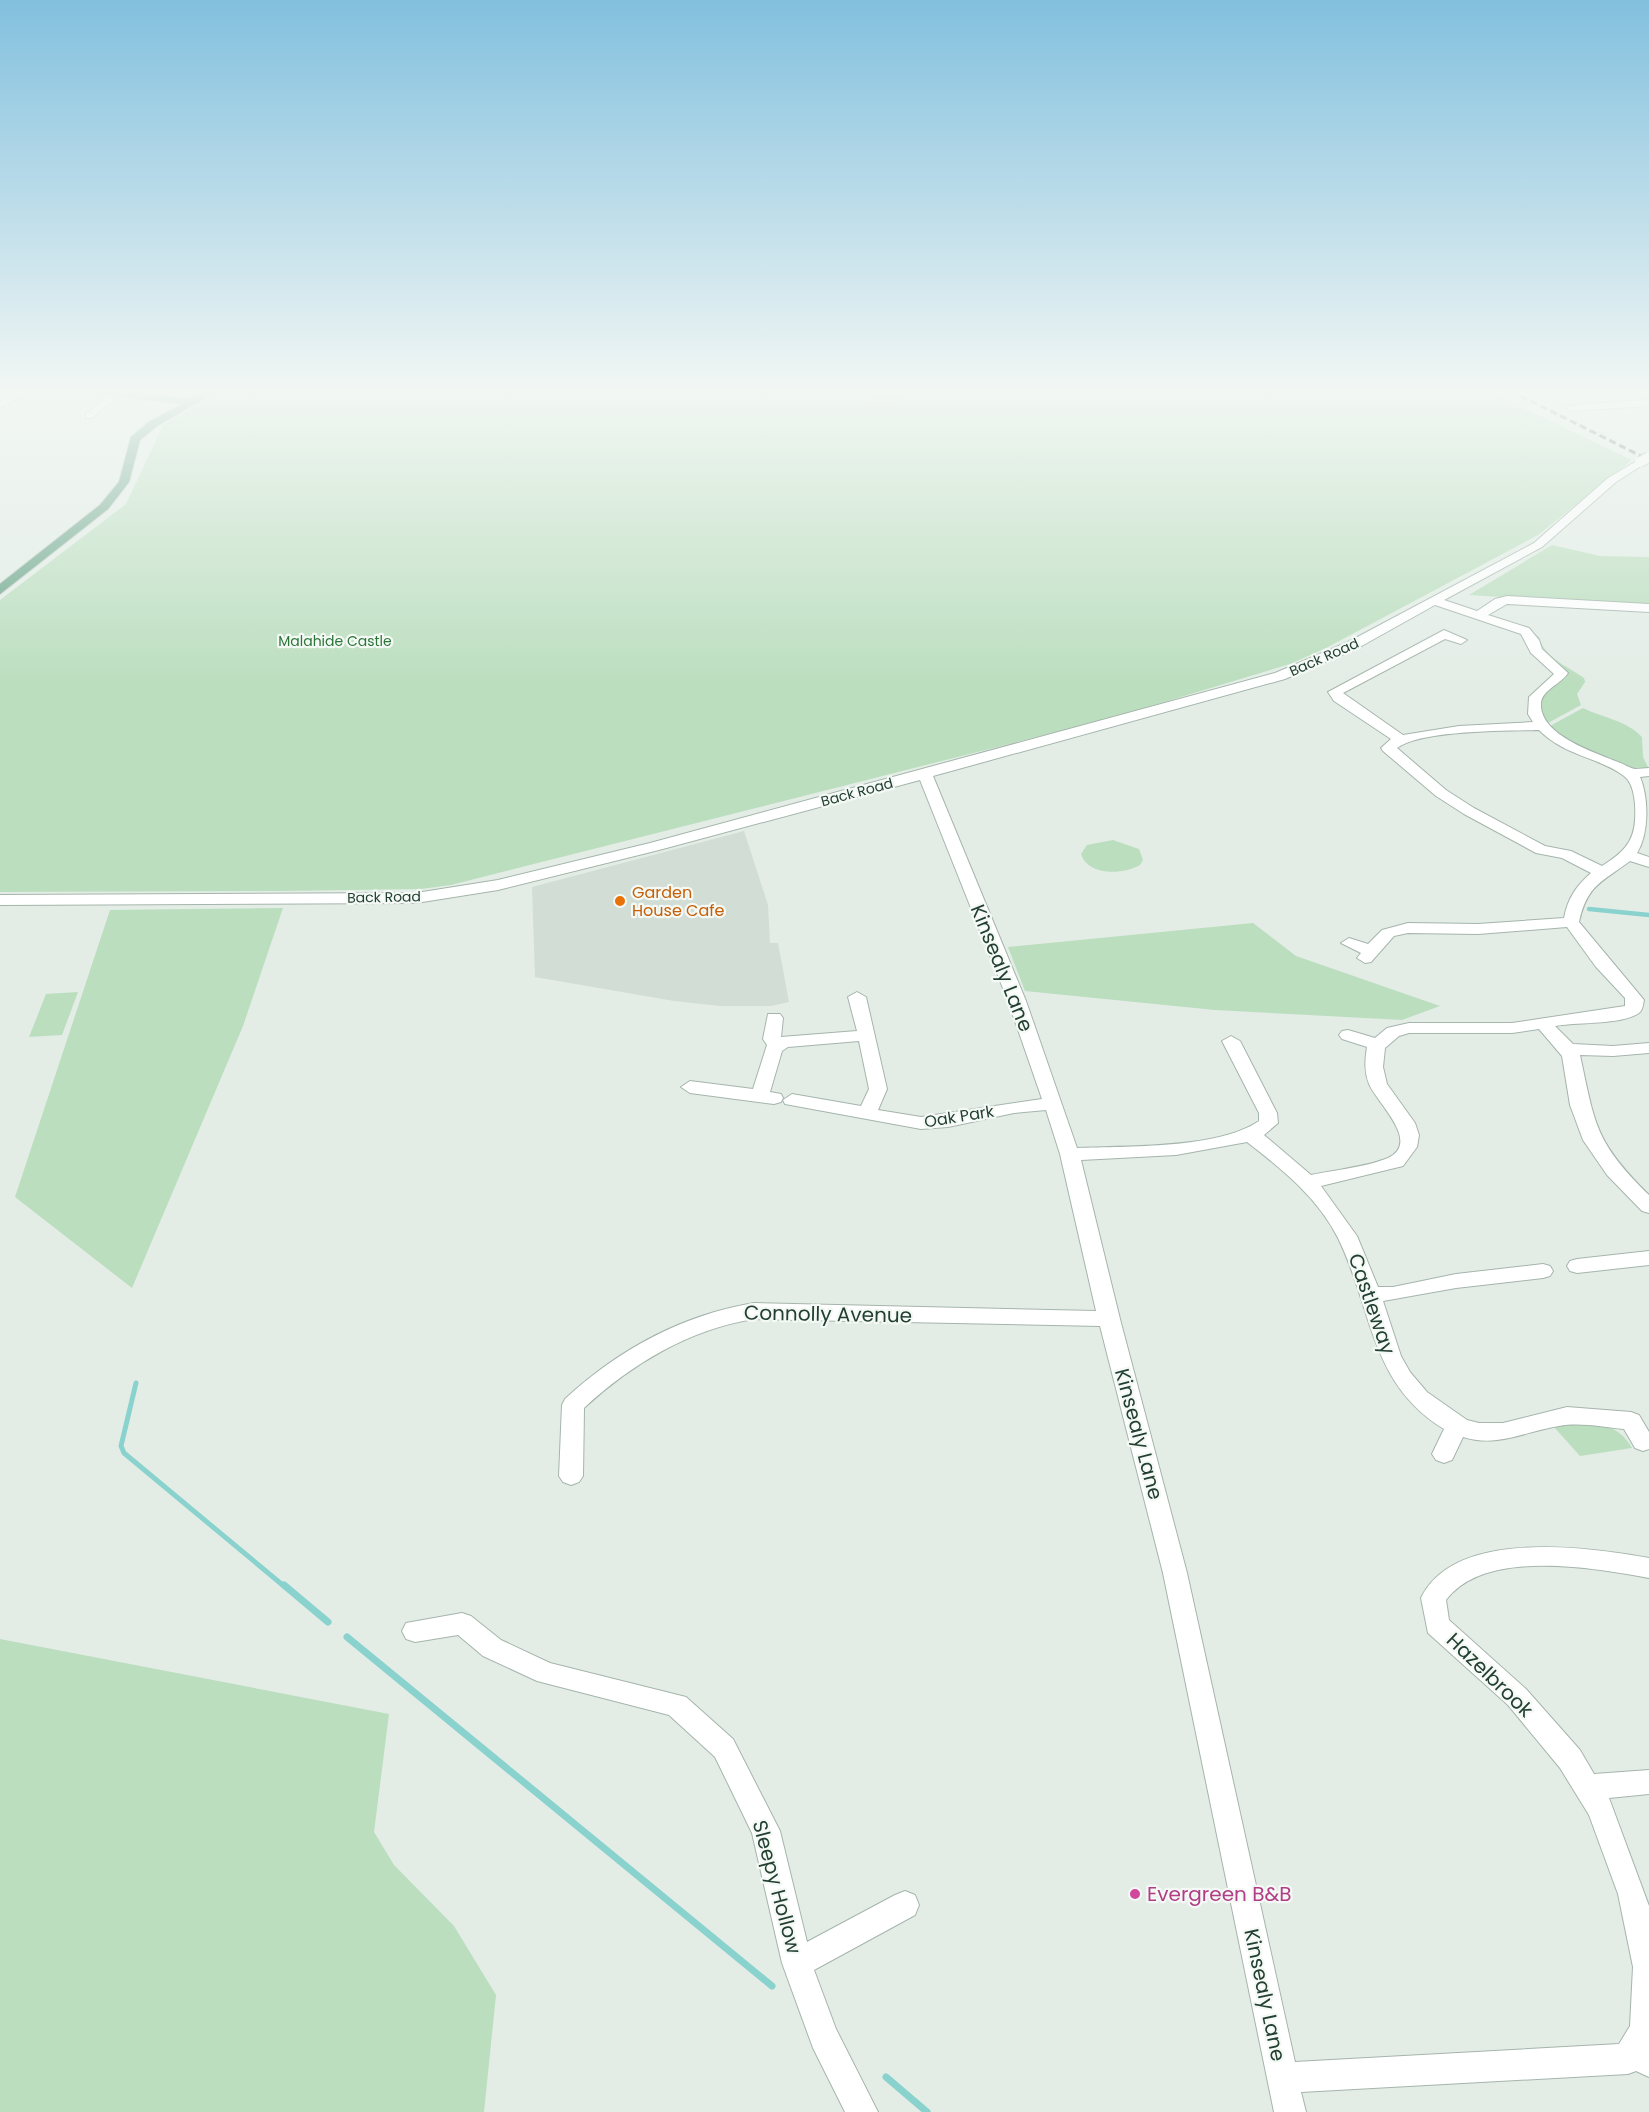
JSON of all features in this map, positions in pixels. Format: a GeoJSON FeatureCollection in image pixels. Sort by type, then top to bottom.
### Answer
{"type":"FeatureCollection","features":[{"type":"Feature","properties":{"kind":"main road"},"geometry":{"type":"LineString","coordinates":[[0,590],[104,507],[118,490]]}},
{"type":"Feature","properties":{"kind":"street","name":"Back Road"},"geometry":{"type":"LineString","coordinates":[[0,900],[416,898],[455,893],[621,855],[1280,676],[1353,645],[1538,545],[1602,490]]}},
{"type":"Feature","properties":{"kind":"street"},"geometry":{"type":"LineString","coordinates":[[1479,615],[1499,602],[1507,600],[1649,608]]}},
{"type":"Feature","properties":{"kind":"street"},"geometry":{"type":"LineString","coordinates":[[1434,601],[1525,631],[1533,640],[1536,650],[1560,670],[1561,676],[1543,687],[1534,700],[1534,710],[1542,726],[1574,749],[1630,773],[1638,782],[1646,825],[1640,844],[1631,856],[1588,881],[1580,890],[1571,922]]}},
{"type":"Feature","properties":{"kind":"street"},"geometry":{"type":"LineString","coordinates":[[1401,740],[1339,698],[1335,692],[1444,634],[1461,640]]}},
{"type":"Feature","properties":{"kind":"street"},"geometry":{"type":"LineString","coordinates":[[1542,726],[1443,731],[1401,740],[1389,745],[1390,751],[1449,798],[1541,850],[1573,856],[1604,873]]}},
{"type":"Feature","properties":{"kind":"street"},"geometry":{"type":"LineString","coordinates":[[1630,773],[1649,772]]}},
{"type":"Feature","properties":{"kind":"street","name":"Kinsealy Lane"},"geometry":{"type":"LineString","coordinates":[[925,773],[1017,1001],[1070,1154],[1109,1319],[1175,1573],[1290,2112]]}},
{"type":"Feature","properties":{"kind":"street"},"geometry":{"type":"LineString","coordinates":[[1631,856],[1649,862]]}},
{"type":"Feature","properties":{"kind":"street"},"geometry":{"type":"LineString","coordinates":[[1349,943],[1368,955],[1388,933],[1408,928],[1478,929],[1571,922]]}},
{"type":"Feature","properties":{"kind":"street"},"geometry":{"type":"LineString","coordinates":[[1309,1182],[1396,1161],[1407,1152],[1412,1142],[1411,1131],[1379,1091],[1374,1075],[1374,1053],[1377,1045],[1393,1032],[1409,1028],[1512,1028],[1620,1014],[1641,1008],[1602,963],[1571,922]]}},
{"type":"Feature","properties":{"kind":"street"},"geometry":{"type":"LineString","coordinates":[[857,997],[878,1089],[867,1114]]}},
{"type":"Feature","properties":{"kind":"street"},"geometry":{"type":"LineString","coordinates":[[774,1018],[772,1039],[778,1045]]}},
{"type":"Feature","properties":{"kind":"street"},"geometry":{"type":"LineString","coordinates":[[1543,1023],[1568,1049],[1583,1121],[1596,1149],[1615,1173],[1649,1206]]}},
{"type":"Feature","properties":{"kind":"street"},"geometry":{"type":"LineString","coordinates":[[775,1098],[774,1048],[778,1045],[783,1042],[867,1035]]}},
{"type":"Feature","properties":{"kind":"street"},"geometry":{"type":"LineString","coordinates":[[1348,1035],[1377,1045]]}},
{"type":"Feature","properties":{"kind":"street"},"geometry":{"type":"LineString","coordinates":[[1070,1154],[1225,1143],[1251,1135],[1269,1123],[1268,1113],[1231,1041]]}},
{"type":"Feature","properties":{"kind":"street"},"geometry":{"type":"LineString","coordinates":[[1568,1049],[1612,1051],[1649,1048]]}},
{"type":"Feature","properties":{"kind":"street","name":"Oak Park"},"geometry":{"type":"LineString","coordinates":[[690,1087],[775,1098],[921,1123],[948,1121],[1014,1107],[1053,1104]]}},
{"type":"Feature","properties":{"kind":"street","name":"Castleway"},"geometry":{"type":"LineString","coordinates":[[1251,1135],[1309,1182],[1347,1234],[1365,1271],[1382,1340],[1394,1365],[1428,1407],[1457,1426],[1478,1432],[1513,1432],[1566,1416],[1631,1421],[1642,1442]]}},
{"type":"Feature","properties":{"kind":"street"},"geometry":{"type":"LineString","coordinates":[[1577,1266],[1649,1258]]}},
{"type":"Feature","properties":{"kind":"street"},"geometry":{"type":"LineString","coordinates":[[1370,1294],[1393,1294],[1456,1281],[1543,1271]]}},
{"type":"Feature","properties":{"kind":"street","name":"Connolly Avenue"},"geometry":{"type":"LineString","coordinates":[[571,1476],[573,1405],[594,1383],[657,1345],[733,1312],[1109,1319]]}},
{"type":"Feature","properties":{"kind":"street"},"geometry":{"type":"LineString","coordinates":[[1444,1454],[1457,1426]]}},
{"type":"Feature","properties":{"kind":"street","name":"Hazelbrook"},"geometry":{"type":"LineString","coordinates":[[1282,2079],[1628,2059],[1641,2055],[1645,2029],[1648,1967],[1632,1894],[1601,1809],[1570,1759],[1517,1696],[1437,1624],[1432,1598],[1447,1581],[1476,1569],[1516,1558],[1558,1557],[1608,1560],[1649,1568]]}},
{"type":"Feature","properties":{"kind":"street","name":"Sleepy Hollow"},"geometry":{"type":"LineString","coordinates":[[415,1631],[462,1624],[492,1648],[546,1673],[677,1705],[724,1748],[766,1831],[798,1963],[824,2037],[862,2112]]}},
{"type":"Feature","properties":{"kind":"street"},"geometry":{"type":"LineString","coordinates":[[1588,1787],[1649,1782]]}},
{"type":"Feature","properties":{"kind":"street"},"geometry":{"type":"LineString","coordinates":[[798,1963],[905,1905]]}},
{"type":"Feature","properties":{"kind":"shaded area"},"geometry":{"type":"Polygon","coordinates":[[[744,831],[768,905],[770,943],[778,943],[789,1002],[771,1006],[720,1006],[674,1001],[535,977],[532,887],[744,831]]]}},
{"type":"Feature","properties":{"kind":"green space","name":"Malahide Castle"},"geometry":{"type":"Polygon","coordinates":[[[133,490],[1595,490],[1538,535],[1326,648],[1290,664],[1108,719],[451,885],[421,889],[0,892],[0,600],[126,504],[133,490]]]}},
{"type":"Feature","properties":{"kind":"green space"},"geometry":{"type":"Polygon","coordinates":[[[1552,545],[1600,556],[1649,557],[1649,606],[1469,595],[1552,545]]]}},
{"type":"Feature","properties":{"kind":"green space"},"geometry":{"type":"Polygon","coordinates":[[[1534,634],[1539,637],[1546,651],[1584,678],[1585,682],[1577,694],[1581,705],[1548,723],[1543,714],[1541,701],[1547,691],[1566,677],[1567,673],[1540,649],[1534,634]]]}},
{"type":"Feature","properties":{"kind":"green space"},"geometry":{"type":"Polygon","coordinates":[[[1583,708],[1636,731],[1642,737],[1643,757],[1649,769],[1624,766],[1597,756],[1550,726],[1583,708]]]}},
{"type":"Feature","properties":{"kind":"green space"},"geometry":{"type":"Polygon","coordinates":[[[1113,840],[1139,849],[1143,860],[1140,865],[1125,871],[1107,872],[1098,870],[1085,861],[1081,854],[1087,845],[1113,840]]]}},
{"type":"Feature","properties":{"kind":"green space"},"geometry":{"type":"Polygon","coordinates":[[[283,908],[243,1026],[132,1288],[15,1197],[110,910],[283,908]]]}},
{"type":"Feature","properties":{"kind":"green space"},"geometry":{"type":"Polygon","coordinates":[[[1253,923],[1296,956],[1440,1006],[1402,1020],[1215,1010],[1025,991],[1008,947],[1253,923]]]}},
{"type":"Feature","properties":{"kind":"green space"},"geometry":{"type":"Polygon","coordinates":[[[78,992],[62,1035],[29,1037],[46,994],[78,992]]]}},
{"type":"Feature","properties":{"kind":"green space"},"geometry":{"type":"Polygon","coordinates":[[[1578,1423],[1615,1430],[1627,1440],[1632,1448],[1580,1456],[1553,1426],[1578,1423]]]}},
{"type":"Feature","properties":{"kind":"green space"},"geometry":{"type":"Polygon","coordinates":[[[0,1639],[389,1714],[374,1832],[394,1865],[454,1926],[496,1995],[484,2112],[0,2112],[0,1639]]]}},
{"type":"Feature","properties":{"kind":"waterway"},"geometry":{"type":"LineString","coordinates":[[1589,909],[1649,915]]}},
{"type":"Feature","properties":{"kind":"waterway"},"geometry":{"type":"LineString","coordinates":[[136,1383],[121,1446],[124,1453],[285,1587]]}},
{"type":"Feature","properties":{"kind":"waterway"},"geometry":{"type":"LineString","coordinates":[[284,1585],[328,1622]]}},
{"type":"Feature","properties":{"kind":"waterway"},"geometry":{"type":"LineString","coordinates":[[347,1637],[772,1986]]}},
{"type":"Feature","properties":{"kind":"waterway"},"geometry":{"type":"LineString","coordinates":[[886,2077],[927,2112]]}},
{"type":"Feature","properties":{"kind":"place","name":"Garden House Cafe"},"geometry":{"type":"Point","coordinates":[620,901]}},
{"type":"Feature","properties":{"kind":"place","name":"Evergreen B&B"},"geometry":{"type":"Point","coordinates":[1135,1894]}}]}
